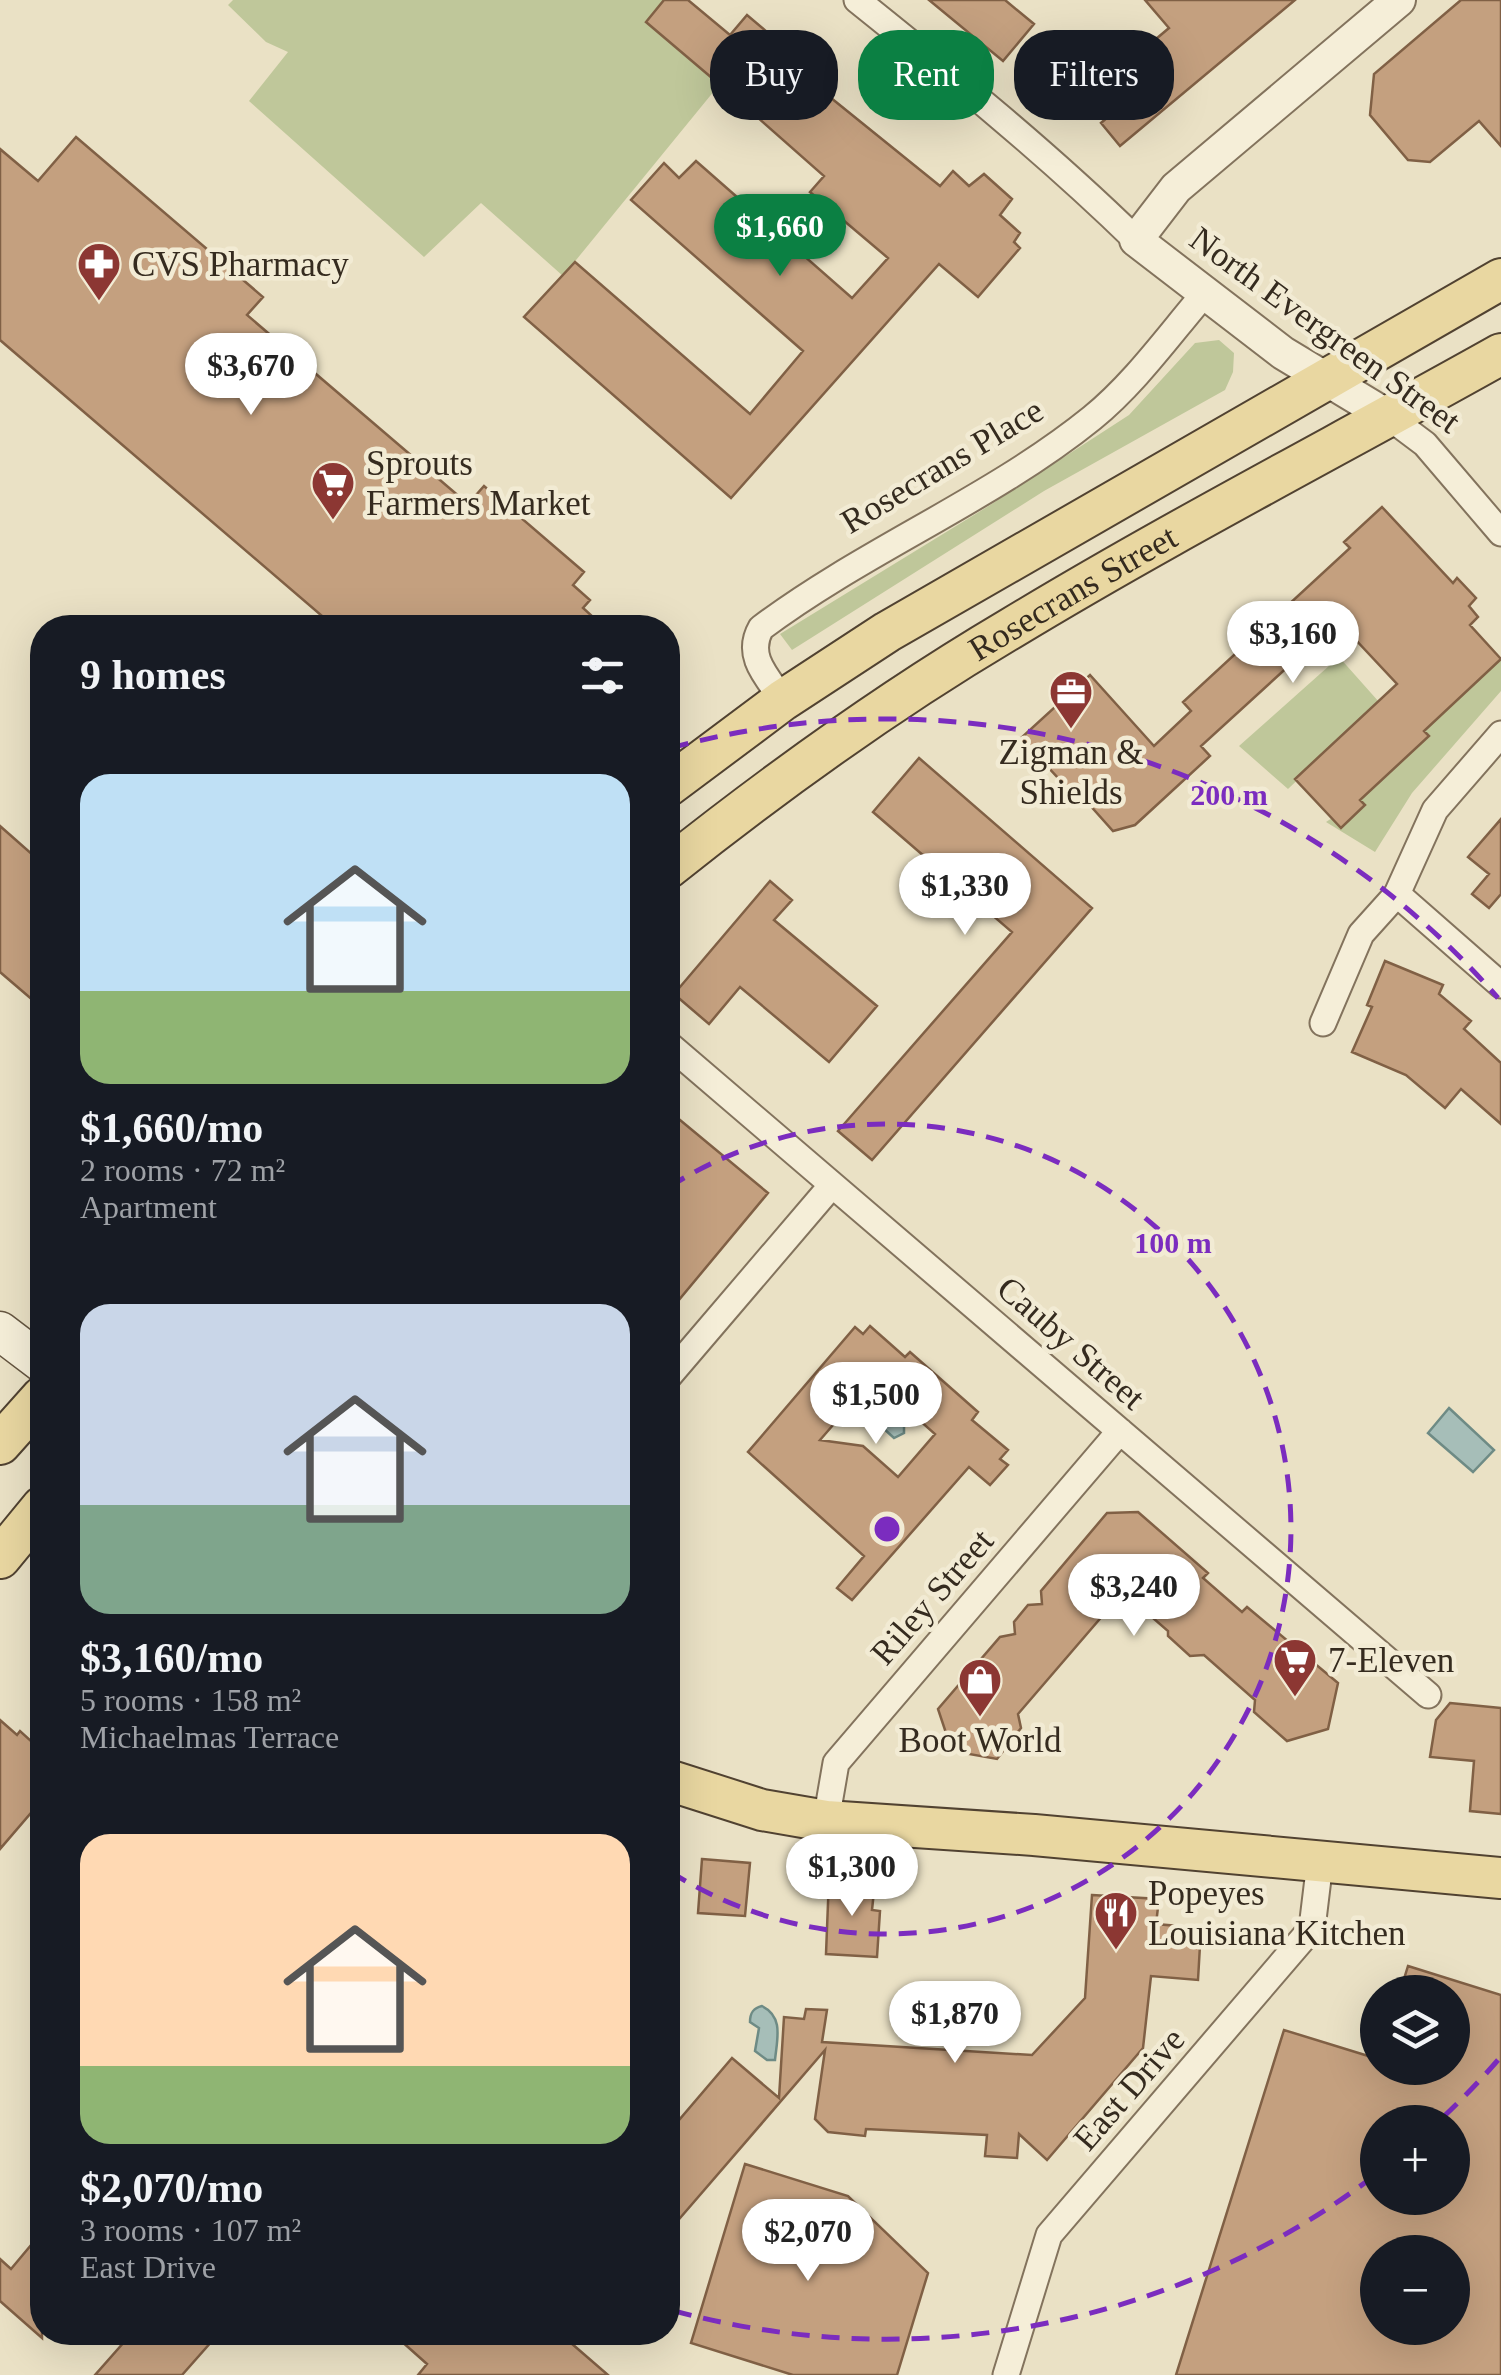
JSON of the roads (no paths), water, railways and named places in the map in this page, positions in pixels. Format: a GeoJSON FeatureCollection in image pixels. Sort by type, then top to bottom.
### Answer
{"type":"FeatureCollection","features":[{"type":"Feature","properties":{"kind":"main road","name":"Rosecrans Street"},"geometry":{"type":"LineString","coordinates":[[680,777],[782,700],[948,594],[1501,279]]}},
{"type":"Feature","properties":{"kind":"main road","name":"Rosecrans Street"},"geometry":{"type":"LineString","coordinates":[[680,859],[782,780],[980,647],[1249,492],[1501,354]]}},
{"type":"Feature","properties":{"kind":"main road"},"geometry":{"type":"LineString","coordinates":[[0,1330],[30,1354]]}},
{"type":"Feature","properties":{"kind":"main road"},"geometry":{"type":"LineString","coordinates":[[0,1558],[30,1522]]}},
{"type":"Feature","properties":{"kind":"main road"},"geometry":{"type":"LineString","coordinates":[[680,1784],[762,1810],[826,1820],[1501,1878]]}},
{"type":"Feature","properties":{"kind":"street"},"geometry":{"type":"LineString","coordinates":[[857,0],[972,93],[1136,240],[1176,188],[1399,0]]}},
{"type":"Feature","properties":{"kind":"street","name":"North Evergreen Street"},"geometry":{"type":"LineString","coordinates":[[1136,240],[1324,381],[1389,417],[1425,444],[1501,533]]}},
{"type":"Feature","properties":{"kind":"street","name":"Rosecrans Place"},"geometry":{"type":"LineString","coordinates":[[782,700],[756,658],[754,641],[761,628],[1066,439],[1114,399],[1205,293]]}},
{"type":"Feature","properties":{"kind":"street"},"geometry":{"type":"LineString","coordinates":[[1323,1023],[1361,934],[1397,894],[1435,810],[1501,734]]}},
{"type":"Feature","properties":{"kind":"street"},"geometry":{"type":"LineString","coordinates":[[1397,894],[1501,985]]}},
{"type":"Feature","properties":{"kind":"street","name":"Cauby Street"},"geometry":{"type":"LineString","coordinates":[[680,1054],[1428,1695]]}},
{"type":"Feature","properties":{"kind":"street"},"geometry":{"type":"LineString","coordinates":[[680,1364],[832,1185]]}},
{"type":"Feature","properties":{"kind":"street","name":"Riley Street"},"geometry":{"type":"LineString","coordinates":[[826,1820],[836,1763],[1120,1432]]}},
{"type":"Feature","properties":{"kind":"street","name":"East Drive"},"geometry":{"type":"LineString","coordinates":[[1006,2375],[1049,2236],[1312,1928],[1320,1862]]}},
{"type":"Feature","properties":{"kind":"water"},"geometry":{"type":"Polygon","coordinates":[[[884,1399],[904,1423],[904,1433],[894,1438],[883,1428],[861,1424],[862,1413],[874,1401],[884,1399]]]}},
{"type":"Feature","properties":{"kind":"water"},"geometry":{"type":"Polygon","coordinates":[[[1449,1408],[1494,1450],[1473,1472],[1428,1433],[1449,1408]]]}},
{"type":"Feature","properties":{"kind":"water"},"geometry":{"type":"Polygon","coordinates":[[[762,2006],[776,2022],[775,2060],[767,2060],[755,2051],[759,2028],[750,2019],[754,2010],[762,2006]]]}},
{"type":"Feature","properties":{"kind":"place","name":"CVS Pharmacy"},"geometry":{"type":"Point","coordinates":[99,302]}},
{"type":"Feature","properties":{"kind":"place","name":"Sprouts Farmers Market"},"geometry":{"type":"Point","coordinates":[333,521]}},
{"type":"Feature","properties":{"kind":"place","name":"Zigman & Shields"},"geometry":{"type":"Point","coordinates":[1071,730]}},
{"type":"Feature","properties":{"kind":"place","name":"7-Eleven"},"geometry":{"type":"Point","coordinates":[1295,1698]}},
{"type":"Feature","properties":{"kind":"place","name":"Boot World"},"geometry":{"type":"Point","coordinates":[980,1718]}},
{"type":"Feature","properties":{"kind":"place","name":"Popeyes Louisiana Kitchen"},"geometry":{"type":"Point","coordinates":[1116,1951]}}]}
